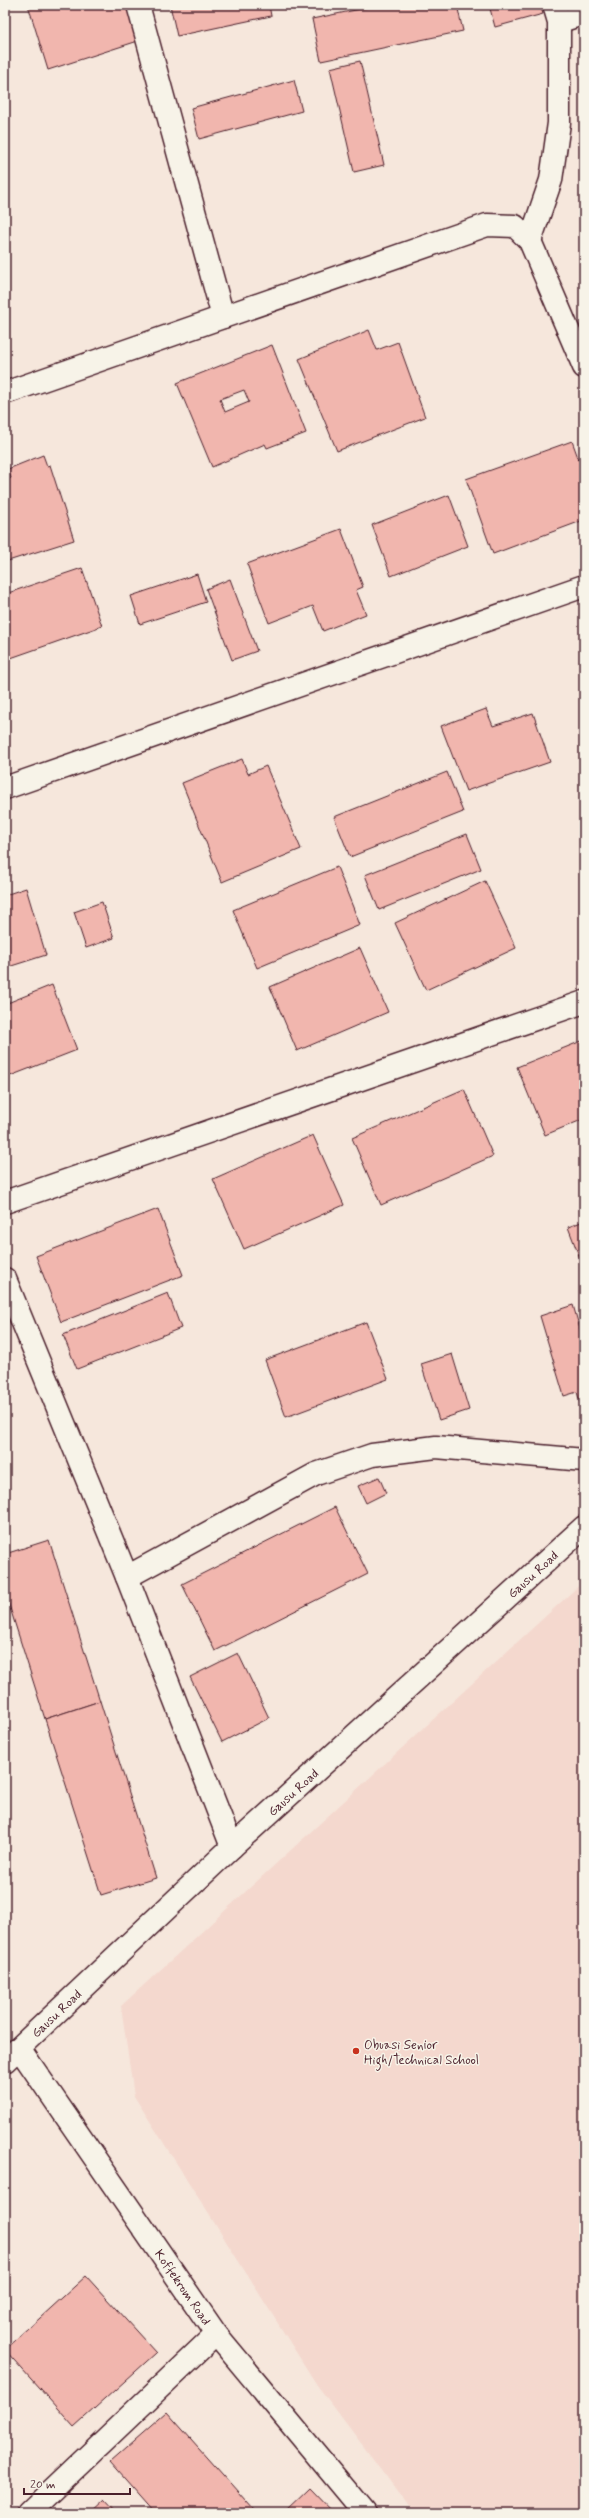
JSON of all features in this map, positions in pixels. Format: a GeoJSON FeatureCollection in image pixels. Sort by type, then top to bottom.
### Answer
{"type":"FeatureCollection","features":[{"type":"Feature","properties":{"kind":"street"},"geometry":{"type":"LineString","coordinates":[[138,5],[223,317]]}},
{"type":"Feature","properties":{"kind":"street"},"geometry":{"type":"LineString","coordinates":[[530,241],[551,180],[559,123],[556,13]]}},
{"type":"Feature","properties":{"kind":"street"},"geometry":{"type":"LineString","coordinates":[[5,394],[487,225],[515,226],[530,241],[584,367]]}},
{"type":"Feature","properties":{"kind":"street"},"geometry":{"type":"LineString","coordinates":[[5,788],[584,586]]}},
{"type":"Feature","properties":{"kind":"street"},"geometry":{"type":"LineString","coordinates":[[5,1202],[584,1002]]}},
{"type":"Feature","properties":{"kind":"street"},"geometry":{"type":"LineString","coordinates":[[5,1279],[127,1577],[232,1847]]}},
{"type":"Feature","properties":{"kind":"street"},"geometry":{"type":"LineString","coordinates":[[127,1577],[316,1474],[372,1455],[436,1447],[584,1460]]}},
{"type":"Feature","properties":{"kind":"street","name":"Gausu Road"},"geometry":{"type":"LineString","coordinates":[[12,2054],[232,1847],[584,1527]]}},
{"type":"Feature","properties":{"kind":"street","name":"Koffekrom Road"},"geometry":{"type":"LineString","coordinates":[[12,2054],[216,2334],[365,2513]]}},
{"type":"Feature","properties":{"kind":"street"},"geometry":{"type":"LineString","coordinates":[[28,2513],[216,2334]]}},
{"type":"Feature","properties":{"kind":"lane"},"geometry":{"type":"LineString","coordinates":[[556,13],[584,14]]}},
{"type":"Feature","properties":{"kind":"shaded area","name":"Obuasi Senior High/Technical School"},"geometry":{"type":"Polygon","coordinates":[[[584,1581],[584,2513],[414,2513],[317,2385],[134,2096],[121,2006],[584,1581]]]}},
{"type":"Feature","properties":{"kind":"building"},"geometry":{"type":"Polygon","coordinates":[[[28,5],[127,5],[138,41],[48,70],[28,5]]]}},
{"type":"Feature","properties":{"kind":"building"},"geometry":{"type":"Polygon","coordinates":[[[170,5],[269,5],[271,16],[177,36],[170,5]]]}},
{"type":"Feature","properties":{"kind":"building"},"geometry":{"type":"Polygon","coordinates":[[[380,5],[457,5],[463,31],[321,61],[312,19],[380,5]]]}},
{"type":"Feature","properties":{"kind":"building"},"geometry":{"type":"Polygon","coordinates":[[[489,5],[540,5],[543,14],[495,27],[489,5]]]}},
{"type":"Feature","properties":{"kind":"building"},"geometry":{"type":"Polygon","coordinates":[[[360,61],[384,165],[354,172],[330,68],[360,61]]]}},
{"type":"Feature","properties":{"kind":"building"},"geometry":{"type":"Polygon","coordinates":[[[294,80],[302,111],[199,139],[191,108],[294,80]]]}},
{"type":"Feature","properties":{"kind":"building"},"geometry":{"type":"Polygon","coordinates":[[[369,330],[377,350],[398,342],[425,417],[337,451],[299,359],[369,330]]]}},
{"type":"Feature","properties":{"kind":"building"},"geometry":{"type":"Polygon","coordinates":[[[272,345],[306,433],[267,448],[265,444],[212,467],[177,383],[272,345]],[[244,390],[220,399],[225,412],[249,402],[244,390]]]}},
{"type":"Feature","properties":{"kind":"building"},"geometry":{"type":"Polygon","coordinates":[[[572,441],[584,474],[584,520],[493,554],[466,479],[572,441]]]}},
{"type":"Feature","properties":{"kind":"building"},"geometry":{"type":"Polygon","coordinates":[[[43,455],[47,466],[50,465],[74,540],[5,562],[5,480],[11,478],[8,469],[43,455]]]}},
{"type":"Feature","properties":{"kind":"building"},"geometry":{"type":"Polygon","coordinates":[[[449,495],[468,546],[391,576],[372,525],[449,495]]]}},
{"type":"Feature","properties":{"kind":"building"},"geometry":{"type":"Polygon","coordinates":[[[341,529],[363,587],[356,590],[366,614],[323,631],[313,606],[269,623],[247,564],[341,529]]]}},
{"type":"Feature","properties":{"kind":"building"},"geometry":{"type":"Polygon","coordinates":[[[82,568],[102,626],[5,660],[5,594],[82,568]]]}},
{"type":"Feature","properties":{"kind":"building"},"geometry":{"type":"Polygon","coordinates":[[[197,574],[206,602],[140,624],[131,596],[197,574]]]}},
{"type":"Feature","properties":{"kind":"building"},"geometry":{"type":"Polygon","coordinates":[[[230,579],[257,651],[232,660],[206,589],[230,579]]]}},
{"type":"Feature","properties":{"kind":"building"},"geometry":{"type":"Polygon","coordinates":[[[486,709],[493,726],[533,713],[550,762],[466,791],[441,726],[486,709]]]}},
{"type":"Feature","properties":{"kind":"building"},"geometry":{"type":"Polygon","coordinates":[[[242,759],[248,774],[266,766],[301,849],[222,882],[182,783],[242,759]]]}},
{"type":"Feature","properties":{"kind":"building"},"geometry":{"type":"Polygon","coordinates":[[[447,772],[463,812],[350,857],[334,817],[447,772]]]}},
{"type":"Feature","properties":{"kind":"building"},"geometry":{"type":"Polygon","coordinates":[[[467,834],[481,869],[379,910],[365,875],[467,834]]]}},
{"type":"Feature","properties":{"kind":"building"},"geometry":{"type":"Polygon","coordinates":[[[337,867],[360,925],[257,968],[233,910],[337,867]]]}},
{"type":"Feature","properties":{"kind":"building"},"geometry":{"type":"Polygon","coordinates":[[[485,881],[516,948],[426,990],[395,923],[485,881]]]}},
{"type":"Feature","properties":{"kind":"building"},"geometry":{"type":"Polygon","coordinates":[[[26,888],[46,955],[5,968],[5,895],[26,888]]]}},
{"type":"Feature","properties":{"kind":"building"},"geometry":{"type":"Polygon","coordinates":[[[102,902],[114,938],[86,948],[74,912],[102,902]]]}},
{"type":"Feature","properties":{"kind":"building"},"geometry":{"type":"Polygon","coordinates":[[[360,948],[388,1012],[297,1051],[270,987],[360,948]]]}},
{"type":"Feature","properties":{"kind":"building"},"geometry":{"type":"Polygon","coordinates":[[[52,985],[77,1050],[5,1078],[5,1004],[52,985]]]}},
{"type":"Feature","properties":{"kind":"building"},"geometry":{"type":"Polygon","coordinates":[[[584,1040],[584,1119],[545,1135],[517,1067],[584,1040]]]}},
{"type":"Feature","properties":{"kind":"building"},"geometry":{"type":"Polygon","coordinates":[[[464,1089],[493,1156],[381,1205],[352,1138],[464,1089]]]}},
{"type":"Feature","properties":{"kind":"building"},"geometry":{"type":"Polygon","coordinates":[[[313,1135],[344,1205],[244,1249],[213,1179],[313,1135]]]}},
{"type":"Feature","properties":{"kind":"building"},"geometry":{"type":"Polygon","coordinates":[[[158,1209],[183,1275],[61,1322],[36,1256],[158,1209]]]}},
{"type":"Feature","properties":{"kind":"building"},"geometry":{"type":"Polygon","coordinates":[[[584,1221],[584,1269],[568,1227],[584,1221]]]}},
{"type":"Feature","properties":{"kind":"building"},"geometry":{"type":"Polygon","coordinates":[[[168,1293],[181,1328],[77,1369],[63,1335],[168,1293]]]}},
{"type":"Feature","properties":{"kind":"building"},"geometry":{"type":"Polygon","coordinates":[[[573,1305],[584,1343],[584,1416],[577,1392],[564,1396],[540,1316],[573,1305]]]}},
{"type":"Feature","properties":{"kind":"building"},"geometry":{"type":"Polygon","coordinates":[[[366,1322],[388,1379],[286,1417],[265,1360],[366,1322]]]}},
{"type":"Feature","properties":{"kind":"building"},"geometry":{"type":"Polygon","coordinates":[[[452,1354],[469,1410],[439,1420],[421,1364],[452,1354]]]}},
{"type":"Feature","properties":{"kind":"building"},"geometry":{"type":"Polygon","coordinates":[[[379,1477],[386,1493],[366,1503],[358,1486],[379,1477]]]}},
{"type":"Feature","properties":{"kind":"building"},"geometry":{"type":"Polygon","coordinates":[[[335,1507],[368,1574],[215,1651],[182,1584],[335,1507]]]}},
{"type":"Feature","properties":{"kind":"building"},"geometry":{"type":"Polygon","coordinates":[[[49,1540],[100,1701],[45,1719],[5,1592],[5,1554],[49,1540]]]}},
{"type":"Feature","properties":{"kind":"building"},"geometry":{"type":"Polygon","coordinates":[[[238,1653],[269,1718],[222,1742],[190,1677],[238,1653]]]}},
{"type":"Feature","properties":{"kind":"building"},"geometry":{"type":"Polygon","coordinates":[[[100,1701],[156,1878],[101,1895],[45,1719],[100,1701]]]}},
{"type":"Feature","properties":{"kind":"building"},"geometry":{"type":"Polygon","coordinates":[[[86,2276],[156,2353],[74,2427],[5,2350],[86,2276]]]}},
{"type":"Feature","properties":{"kind":"building"},"geometry":{"type":"Polygon","coordinates":[[[167,2412],[254,2510],[251,2513],[155,2513],[110,2462],[167,2412]]]}},
{"type":"Feature","properties":{"kind":"building"},"geometry":{"type":"Polygon","coordinates":[[[310,2488],[334,2513],[284,2513],[310,2488]]]}},
{"type":"Feature","properties":{"kind":"building"},"geometry":{"type":"Polygon","coordinates":[[[104,2499],[117,2513],[89,2513],[104,2499]]]}},
{"type":"Feature","properties":{"kind":"place","name":"Obuasi Senior High/Technical School"},"geometry":{"type":"Point","coordinates":[356,2051]}}]}
